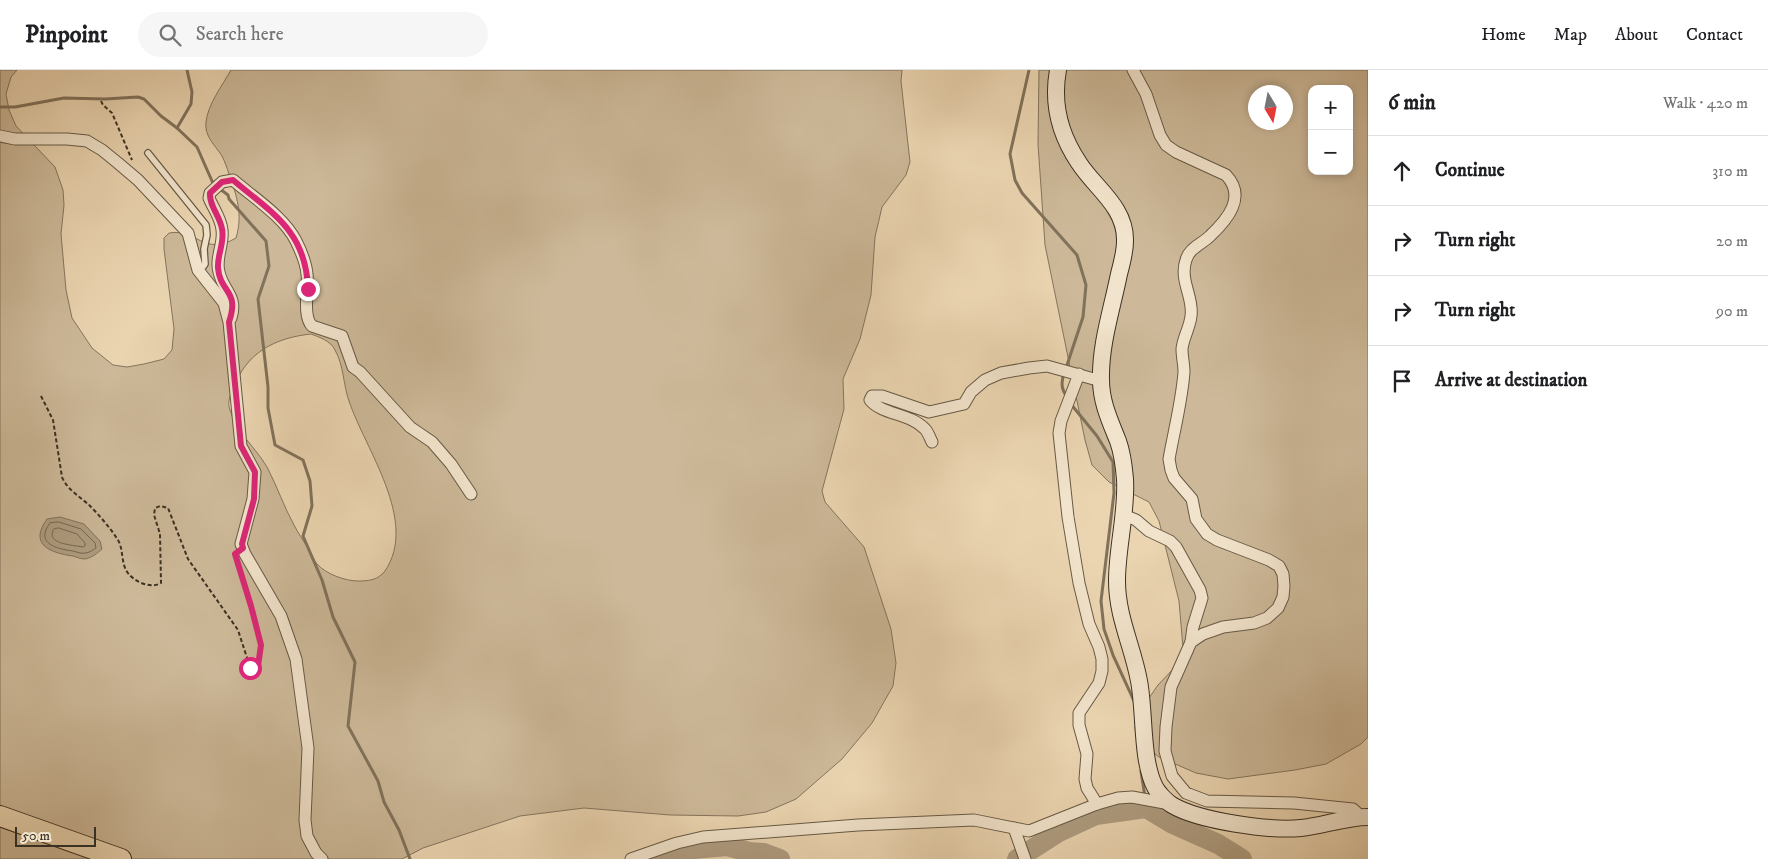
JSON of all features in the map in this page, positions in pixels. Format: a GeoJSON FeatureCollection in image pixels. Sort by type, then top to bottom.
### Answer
{"type":"FeatureCollection","features":[{"type":"Feature","properties":{"kind":"highway"},"geometry":{"type":"LineString","coordinates":[[0,816],[121,859]]}},
{"type":"Feature","properties":{"kind":"highway"},"geometry":{"type":"LineString","coordinates":[[0,829],[82,859]]}},
{"type":"Feature","properties":{"kind":"street"},"geometry":{"type":"LineString","coordinates":[[1058,70],[1055,87],[1057,110],[1066,140],[1080,164],[1107,196],[1120,218],[1125,239],[1102,354],[1101,381],[1104,406],[1119,444],[1125,480],[1124,515],[1117,582],[1121,618],[1139,681],[1147,760],[1162,803]]}},
{"type":"Feature","properties":{"kind":"street"},"geometry":{"type":"LineString","coordinates":[[1133,70],[1146,94],[1160,135],[1166,145],[1176,152],[1226,175],[1236,189],[1236,199],[1226,219],[1209,237],[1187,255],[1184,264],[1183,272],[1191,316],[1182,349],[1184,373],[1169,459],[1171,470],[1174,478],[1192,498],[1196,520],[1207,534],[1217,540],[1269,560],[1279,566],[1283,574],[1283,597],[1278,608],[1268,618],[1254,623],[1223,627],[1203,634],[1191,642]]}},
{"type":"Feature","properties":{"kind":"street"},"geometry":{"type":"LineString","coordinates":[[0,136],[15,139],[87,141],[102,150],[135,177],[188,233],[199,272],[224,303],[229,322],[241,446],[255,472],[254,499],[242,544],[281,616],[296,659],[308,748],[305,820],[307,836],[316,853],[322,859]]}},
{"type":"Feature","properties":{"kind":"street"},"geometry":{"type":"LineString","coordinates":[[229,322],[233,311],[233,301],[218,270],[222,230],[212,205],[210,193],[222,182],[233,180],[289,228],[297,242],[307,274],[306,313],[308,322],[312,326],[342,336],[353,367],[360,372],[410,427],[432,442],[451,464],[471,494]]}},
{"type":"Feature","properties":{"kind":"street"},"geometry":{"type":"LineString","coordinates":[[932,442],[926,429],[913,420],[875,406],[870,400],[872,396],[882,396],[929,412],[964,404],[971,392],[985,380],[1001,373],[1046,366],[1101,381]]}},
{"type":"Feature","properties":{"kind":"street"},"geometry":{"type":"LineString","coordinates":[[1079,374],[1061,420],[1059,433],[1068,517],[1076,564],[1089,624],[1102,659],[1099,683],[1079,713],[1079,726],[1087,754],[1085,779],[1087,788],[1097,804]]}},
{"type":"Feature","properties":{"kind":"street"},"geometry":{"type":"LineString","coordinates":[[1124,515],[1136,520],[1148,531],[1170,541],[1176,547],[1200,590],[1202,598],[1193,627],[1191,642],[1171,687],[1165,751],[1172,776],[1186,793],[1207,801],[1294,803],[1353,809],[1365,817]]}},
{"type":"Feature","properties":{"kind":"street"},"geometry":{"type":"LineString","coordinates":[[631,859],[677,843],[703,837],[858,825],[974,820],[1029,831],[1097,804],[1118,798],[1132,798],[1162,803],[1191,813],[1265,828],[1300,828],[1365,817]]}},
{"type":"Feature","properties":{"kind":"street"},"geometry":{"type":"LineString","coordinates":[[1014,828],[1025,859]]}},
{"type":"Feature","properties":{"kind":"lane"},"geometry":{"type":"LineString","coordinates":[[148,153],[206,225],[207,235],[204,248],[204,264],[199,272]]}},
{"type":"Feature","properties":{"kind":"path"},"geometry":{"type":"LineString","coordinates":[[102,101],[102,105],[112,113],[129,152],[135,177]]}},
{"type":"Feature","properties":{"kind":"path"},"geometry":{"type":"LineString","coordinates":[[41,396],[53,420],[62,477],[65,484],[92,508],[118,540],[123,566],[127,572],[133,579],[147,585],[153,586],[161,583],[160,534],[155,522],[154,512],[155,508],[160,506],[168,508],[188,559],[238,630],[250,668],[253,668],[258,666],[261,645],[251,606],[235,559],[235,554],[243,548]]}},
{"type":"Feature","properties":{"kind":"shaded area"},"geometry":{"type":"Polygon","coordinates":[[[0,70],[17,70],[11,77],[6,94],[9,110],[16,126],[55,167],[63,190],[64,205],[61,234],[66,290],[72,318],[92,348],[113,365],[127,367],[164,359],[172,350],[174,329],[164,238],[169,233],[187,234],[216,245],[236,238],[239,221],[237,198],[224,160],[208,136],[206,127],[207,115],[212,102],[231,70],[902,70],[901,81],[910,162],[906,175],[882,207],[875,237],[871,295],[860,339],[843,379],[844,409],[822,491],[825,502],[864,547],[891,629],[896,663],[893,686],[872,723],[842,759],[796,799],[766,812],[738,816],[670,815],[584,808],[520,816],[423,848],[402,859],[0,859],[0,70]],[[311,334],[285,339],[273,344],[254,357],[239,376],[230,396],[229,407],[241,433],[267,467],[290,518],[317,564],[330,574],[342,578],[353,581],[370,580],[385,571],[394,551],[396,530],[393,508],[386,485],[349,401],[338,356],[331,344],[311,334]]]}},
{"type":"Feature","properties":{"kind":"shaded area"},"geometry":{"type":"Polygon","coordinates":[[[1039,70],[1368,70],[1368,737],[1361,744],[1326,764],[1228,779],[1196,773],[1159,757],[1137,740],[1135,728],[1140,711],[1158,685],[1178,664],[1183,648],[1179,601],[1159,521],[1149,502],[1109,482],[1092,465],[1085,440],[1045,245],[1038,144],[1039,70]]]}},
{"type":"Feature","properties":{"kind":"water"},"geometry":{"type":"Polygon","coordinates":[[[60,517],[84,524],[100,541],[102,549],[90,558],[85,559],[50,550],[41,541],[42,528],[47,519],[60,517]]]}},
{"type":"Feature","properties":{"kind":"waterway"},"geometry":{"type":"LineString","coordinates":[[187,70],[192,92],[191,104],[177,128],[197,147],[215,185]]}},
{"type":"Feature","properties":{"kind":"waterway"},"geometry":{"type":"LineString","coordinates":[[1029,70],[1010,154],[1015,180],[1022,193],[1077,255],[1086,285],[1083,317],[1066,368]]}},
{"type":"Feature","properties":{"kind":"waterway"},"geometry":{"type":"LineString","coordinates":[[0,107],[15,107],[64,98],[105,99],[138,97],[144,99],[161,116],[177,128]]}},
{"type":"Feature","properties":{"kind":"waterway"},"geometry":{"type":"LineString","coordinates":[[220,189],[228,195],[229,199],[266,241],[269,266],[258,299],[268,387],[268,408],[275,445],[303,460],[310,481],[312,506],[303,536],[322,580],[333,617],[355,662],[348,726],[378,781],[384,802],[399,830],[410,859]]}},
{"type":"Feature","properties":{"kind":"waterway"},"geometry":{"type":"LineString","coordinates":[[1064,373],[1062,386],[1067,397]]}},
{"type":"Feature","properties":{"kind":"waterway"},"geometry":{"type":"LineString","coordinates":[[1070,403],[1097,436],[1113,462],[1114,493],[1101,601],[1104,629],[1113,655],[1135,703]]}},
{"type":"Feature","properties":{"kind":"waterway"},"geometry":{"type":"LineString","coordinates":[[1141,771],[1145,797]]}},
{"type":"Feature","properties":{"kind":"waterway"},"geometry":{"type":"LineString","coordinates":[[1017,859],[1057,833],[1096,815],[1146,808],[1171,823],[1218,844],[1242,859]]}},
{"type":"Feature","properties":{"kind":"waterway"},"geometry":{"type":"LineString","coordinates":[[647,859],[694,849],[727,846],[749,852],[764,853],[780,859]]}},
{"type":"Feature","properties":{"kind":"route"},"geometry":{"type":"LineString","coordinates":[[250,668],[258,666],[261,645],[235,554],[237,550],[243,548],[242,544],[254,499],[255,472],[241,446],[229,322],[233,311],[233,301],[218,270],[222,230],[219,218],[212,205],[210,193],[222,182],[233,180],[289,228],[297,242],[305,264],[308,289]]}}]}
